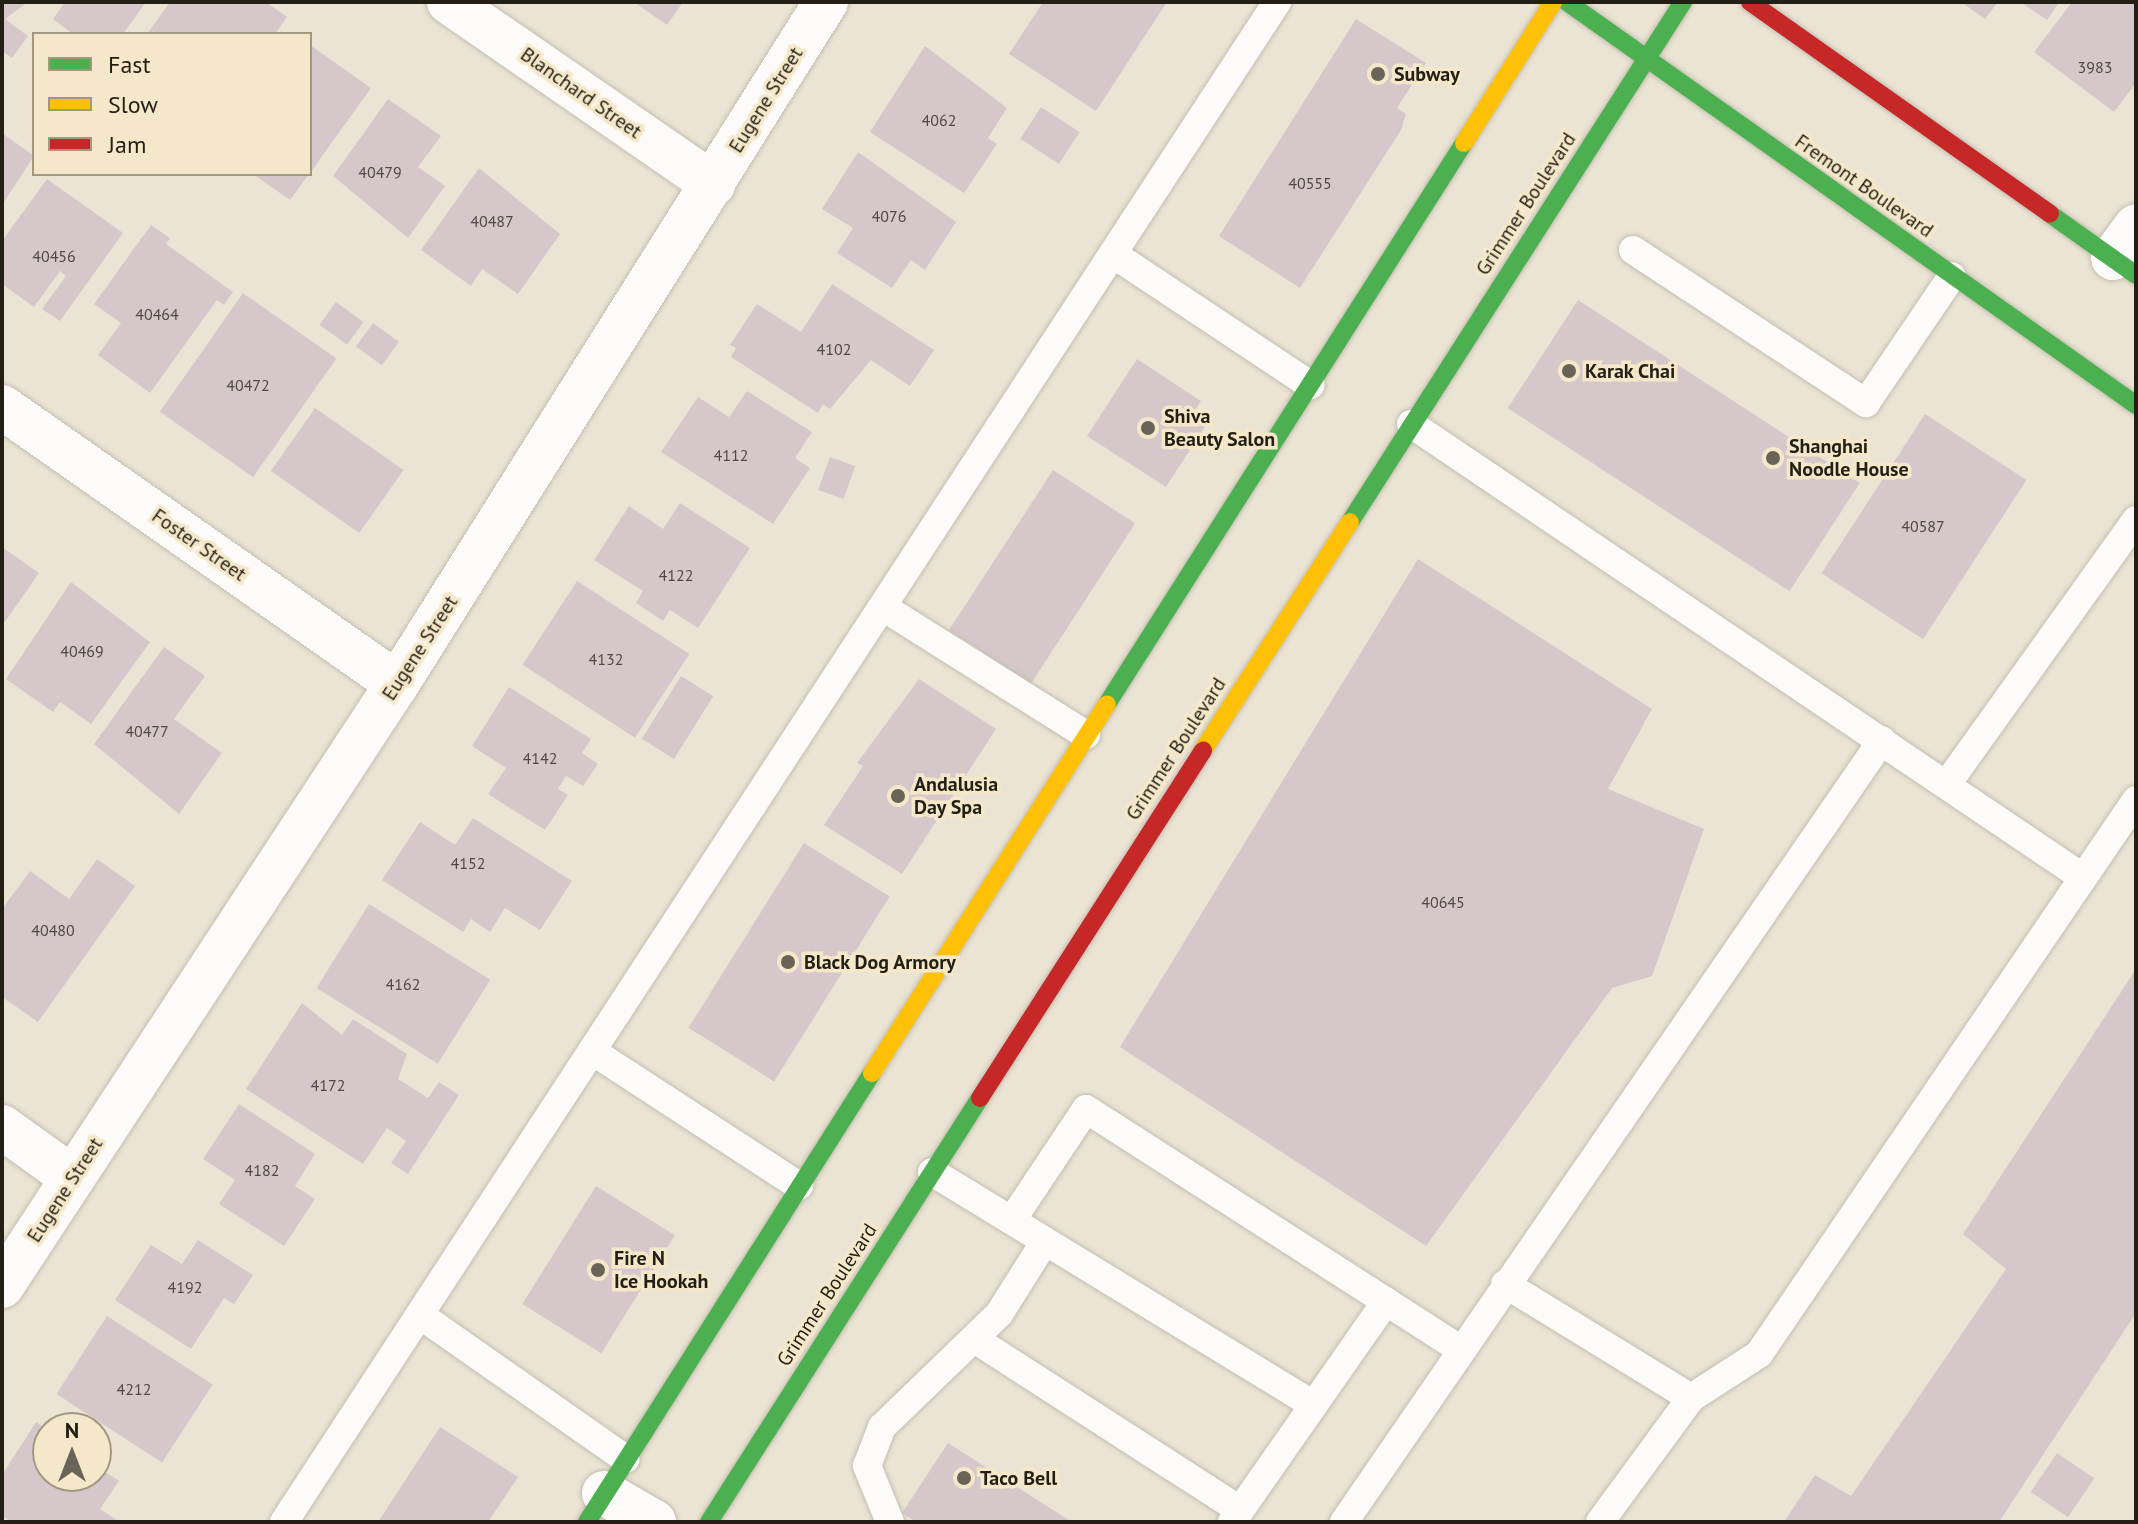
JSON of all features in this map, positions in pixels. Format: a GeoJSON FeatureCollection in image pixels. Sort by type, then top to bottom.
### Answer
{"type":"FeatureCollection","features":[{"type":"Feature","properties":{"kind":"main road"},"geometry":{"type":"LineString","coordinates":[[606,1491],[1553,2]]}},
{"type":"Feature","properties":{"kind":"main road","name":"Fremont Boulevard"},"geometry":{"type":"LineString","coordinates":[[1567,2],[2136,405]]}},
{"type":"Feature","properties":{"kind":"main road","name":"Grimmer Boulevard"},"geometry":{"type":"LineString","coordinates":[[709,1522],[1683,2]]}},
{"type":"Feature","properties":{"kind":"main road"},"geometry":{"type":"LineString","coordinates":[[1750,2],[2128,253]]}},
{"type":"Feature","properties":{"kind":"street","name":"Blanchard Street"},"geometry":{"type":"LineString","coordinates":[[449,2],[713,184]]}},
{"type":"Feature","properties":{"kind":"street","name":"Eugene Street"},"geometry":{"type":"LineString","coordinates":[[2,1286],[397,684],[826,2]]}},
{"type":"Feature","properties":{"kind":"street","name":"Foster Street"},"geometry":{"type":"LineString","coordinates":[[2,407],[397,684]]}},
{"type":"Feature","properties":{"kind":"street"},"geometry":{"type":"LineString","coordinates":[[2,1127],[73,1178]]}},
{"type":"Feature","properties":{"kind":"street"},"geometry":{"type":"LineString","coordinates":[[606,1491],[654,1522]]}},
{"type":"Feature","properties":{"kind":"lane"},"geometry":{"type":"LineString","coordinates":[[284,1522],[1277,2]]}},
{"type":"Feature","properties":{"kind":"lane"},"geometry":{"type":"LineString","coordinates":[[1633,250],[1866,403],[1952,276]]}},
{"type":"Feature","properties":{"kind":"lane"},"geometry":{"type":"LineString","coordinates":[[1113,254],[1310,385]]}},
{"type":"Feature","properties":{"kind":"lane"},"geometry":{"type":"LineString","coordinates":[[1411,424],[2082,877]]}},
{"type":"Feature","properties":{"kind":"lane"},"geometry":{"type":"LineString","coordinates":[[1947,784],[2136,520]]}},
{"type":"Feature","properties":{"kind":"lane"},"geometry":{"type":"LineString","coordinates":[[883,607],[1086,735]]}},
{"type":"Feature","properties":{"kind":"lane"},"geometry":{"type":"LineString","coordinates":[[1344,1522],[1882,740]]}},
{"type":"Feature","properties":{"kind":"lane"},"geometry":{"type":"LineString","coordinates":[[1600,1522],[1691,1398],[1759,1354],[2136,800]]}},
{"type":"Feature","properties":{"kind":"lane"},"geometry":{"type":"LineString","coordinates":[[592,1051],[799,1186]]}},
{"type":"Feature","properties":{"kind":"lane"},"geometry":{"type":"LineString","coordinates":[[1012,1220],[1086,1109],[1461,1350]]}},
{"type":"Feature","properties":{"kind":"lane"},"geometry":{"type":"LineString","coordinates":[[932,1172],[1313,1405]]}},
{"type":"Feature","properties":{"kind":"lane"},"geometry":{"type":"LineString","coordinates":[[890,1522],[867,1466],[882,1427],[976,1340],[1045,1241]]}},
{"type":"Feature","properties":{"kind":"lane"},"geometry":{"type":"LineString","coordinates":[[1505,1284],[1691,1398]]}},
{"type":"Feature","properties":{"kind":"lane"},"geometry":{"type":"LineString","coordinates":[[976,1340],[1236,1516],[1386,1301]]}},
{"type":"Feature","properties":{"kind":"lane"},"geometry":{"type":"LineString","coordinates":[[420,1315],[606,1491]]}},
{"type":"Feature","properties":{"kind":"building"},"geometry":{"type":"Polygon","coordinates":[[[2,2],[28,2],[5,19],[28,36],[12,58],[2,51],[2,2]]]}},
{"type":"Feature","properties":{"kind":"building"},"geometry":{"type":"Polygon","coordinates":[[[65,2],[146,2],[124,32],[70,32],[53,19],[65,2]]]}},
{"type":"Feature","properties":{"kind":"building"},"geometry":{"type":"Polygon","coordinates":[[[170,2],[266,2],[287,17],[276,32],[148,32],[170,2]]]}},
{"type":"Feature","properties":{"kind":"building"},"geometry":{"type":"Polygon","coordinates":[[[634,2],[683,2],[667,25],[634,2]]]}},
{"type":"Feature","properties":{"kind":"building"},"geometry":{"type":"Polygon","coordinates":[[[1043,2],[1167,2],[1096,111],[1009,54],[1043,2]]]}},
{"type":"Feature","properties":{"kind":"building"},"geometry":{"type":"Polygon","coordinates":[[[1961,2],[1998,2],[1985,19],[1961,2]]]}},
{"type":"Feature","properties":{"kind":"building"},"geometry":{"type":"Polygon","coordinates":[[[2020,2],[2059,2],[2047,20],[2020,2]]]}},
{"type":"Feature","properties":{"kind":"building"},"geometry":{"type":"Polygon","coordinates":[[[2072,2],[2136,2],[2136,83],[2114,112],[2034,52],[2072,2]]]}},
{"type":"Feature","properties":{"kind":"building"},"geometry":{"type":"Polygon","coordinates":[[[1356,19],[1426,63],[1397,108],[1406,114],[1401,130],[1300,288],[1219,236],[1356,19]]]}},
{"type":"Feature","properties":{"kind":"building"},"geometry":{"type":"Polygon","coordinates":[[[312,46],[371,88],[312,170],[312,46]]]}},
{"type":"Feature","properties":{"kind":"building"},"geometry":{"type":"Polygon","coordinates":[[[925,46],[1007,108],[988,138],[997,144],[964,193],[870,132],[925,46]]]}},
{"type":"Feature","properties":{"kind":"building"},"geometry":{"type":"Polygon","coordinates":[[[388,99],[441,136],[418,167],[445,186],[408,238],[333,176],[388,99]]]}},
{"type":"Feature","properties":{"kind":"building"},"geometry":{"type":"Polygon","coordinates":[[[1041,107],[1080,132],[1059,164],[1020,139],[1041,107]]]}},
{"type":"Feature","properties":{"kind":"building"},"geometry":{"type":"Polygon","coordinates":[[[2,133],[32,155],[32,159],[2,205],[2,133]]]}},
{"type":"Feature","properties":{"kind":"building"},"geometry":{"type":"Polygon","coordinates":[[[858,152],[956,222],[925,270],[911,260],[892,288],[837,253],[853,228],[822,209],[858,152]]]}},
{"type":"Feature","properties":{"kind":"building"},"geometry":{"type":"Polygon","coordinates":[[[479,168],[560,234],[518,294],[482,269],[471,286],[421,250],[479,168]]]}},
{"type":"Feature","properties":{"kind":"building"},"geometry":{"type":"Polygon","coordinates":[[[256,176],[308,176],[290,200],[256,176]]]}},
{"type":"Feature","properties":{"kind":"building"},"geometry":{"type":"Polygon","coordinates":[[[47,179],[123,233],[60,321],[42,309],[66,276],[60,271],[34,307],[2,284],[2,241],[47,179]]]}},
{"type":"Feature","properties":{"kind":"building"},"geometry":{"type":"Polygon","coordinates":[[[151,225],[170,238],[166,244],[233,292],[224,305],[217,300],[150,393],[98,355],[121,323],[94,304],[151,225]]]}},
{"type":"Feature","properties":{"kind":"building"},"geometry":{"type":"Polygon","coordinates":[[[832,284],[934,350],[910,386],[871,360],[830,409],[823,404],[818,413],[731,357],[736,348],[730,345],[757,304],[801,332],[832,284]]]}},
{"type":"Feature","properties":{"kind":"building"},"geometry":{"type":"Polygon","coordinates":[[[243,293],[336,358],[253,477],[160,412],[243,293]]]}},
{"type":"Feature","properties":{"kind":"building"},"geometry":{"type":"Polygon","coordinates":[[[1578,300],[1860,483],[1790,591],[1508,408],[1578,300]]]}},
{"type":"Feature","properties":{"kind":"building"},"geometry":{"type":"Polygon","coordinates":[[[336,302],[364,322],[347,345],[320,325],[336,302]]]}},
{"type":"Feature","properties":{"kind":"building"},"geometry":{"type":"Polygon","coordinates":[[[373,323],[399,342],[382,365],[356,346],[373,323]]]}},
{"type":"Feature","properties":{"kind":"building","name":"Shiva Beauty Salon"},"geometry":{"type":"Polygon","coordinates":[[[1137,359],[1201,401],[1195,410],[1210,419],[1166,487],[1087,436],[1137,359]]]}},
{"type":"Feature","properties":{"kind":"building"},"geometry":{"type":"Polygon","coordinates":[[[747,391],[812,432],[795,458],[810,468],[773,524],[661,452],[698,397],[729,417],[747,391]]]}},
{"type":"Feature","properties":{"kind":"building"},"geometry":{"type":"Polygon","coordinates":[[[315,408],[403,470],[359,533],[271,471],[315,408]]]}},
{"type":"Feature","properties":{"kind":"building"},"geometry":{"type":"Polygon","coordinates":[[[1925,414],[2026,480],[1923,639],[1822,573],[1925,414]]]}},
{"type":"Feature","properties":{"kind":"building"},"geometry":{"type":"Polygon","coordinates":[[[830,457],[855,466],[843,499],[818,490],[830,457]]]}},
{"type":"Feature","properties":{"kind":"building"},"geometry":{"type":"Polygon","coordinates":[[[1053,470],[1135,523],[1031,684],[949,630],[1053,470]]]}},
{"type":"Feature","properties":{"kind":"building"},"geometry":{"type":"Polygon","coordinates":[[[680,503],[750,548],[698,628],[670,610],[663,621],[636,603],[643,591],[594,560],[629,506],[663,529],[680,503]]]}},
{"type":"Feature","properties":{"kind":"building"},"geometry":{"type":"Polygon","coordinates":[[[2,547],[39,573],[2,626],[2,547]]]}},
{"type":"Feature","properties":{"kind":"building"},"geometry":{"type":"Polygon","coordinates":[[[1418,559],[1652,709],[1608,789],[1704,829],[1652,976],[1612,988],[1426,1246],[1120,1047],[1418,559]]]}},
{"type":"Feature","properties":{"kind":"building"},"geometry":{"type":"Polygon","coordinates":[[[577,581],[689,654],[635,738],[523,665],[577,581]]]}},
{"type":"Feature","properties":{"kind":"building"},"geometry":{"type":"Polygon","coordinates":[[[71,582],[150,642],[91,724],[60,702],[53,712],[6,679],[71,582]]]}},
{"type":"Feature","properties":{"kind":"building"},"geometry":{"type":"Polygon","coordinates":[[[164,647],[205,676],[174,719],[222,753],[179,814],[94,744],[164,647]]]}},
{"type":"Feature","properties":{"kind":"building"},"geometry":{"type":"Polygon","coordinates":[[[681,676],[713,696],[674,759],[642,739],[681,676]]]}},
{"type":"Feature","properties":{"kind":"building","name":"Andalusia Day Spa"},"geometry":{"type":"Polygon","coordinates":[[[919,679],[996,729],[902,874],[824,825],[863,766],[857,763],[919,679]]]}},
{"type":"Feature","properties":{"kind":"building"},"geometry":{"type":"Polygon","coordinates":[[[509,687],[591,739],[582,753],[598,764],[583,786],[566,776],[558,789],[568,795],[545,830],[488,794],[506,768],[472,746],[509,687]]]}},
{"type":"Feature","properties":{"kind":"building"},"geometry":{"type":"Polygon","coordinates":[[[473,818],[572,881],[540,930],[505,908],[490,932],[471,919],[463,932],[382,880],[420,822],[455,845],[473,818]]]}},
{"type":"Feature","properties":{"kind":"building","name":"Black Dog Armory"},"geometry":{"type":"Polygon","coordinates":[[[804,843],[890,897],[774,1081],[688,1028],[804,843]]]}},
{"type":"Feature","properties":{"kind":"building"},"geometry":{"type":"Polygon","coordinates":[[[97,859],[135,886],[38,1022],[2,997],[2,909],[30,871],[69,899],[97,859]]]}},
{"type":"Feature","properties":{"kind":"building"},"geometry":{"type":"Polygon","coordinates":[[[369,904],[490,980],[438,1064],[317,988],[369,904]]]}},
{"type":"Feature","properties":{"kind":"building"},"geometry":{"type":"Polygon","coordinates":[[[2136,969],[2136,1313],[1999,1522],[1784,1522],[1815,1475],[1851,1496],[2006,1269],[1963,1234],[2136,969]]]}},
{"type":"Feature","properties":{"kind":"building"},"geometry":{"type":"Polygon","coordinates":[[[302,1003],[342,1035],[353,1019],[407,1054],[398,1079],[428,1098],[439,1082],[459,1095],[408,1174],[391,1163],[406,1141],[387,1128],[363,1164],[246,1089],[302,1003]]]}},
{"type":"Feature","properties":{"kind":"building"},"geometry":{"type":"Polygon","coordinates":[[[239,1104],[315,1154],[295,1186],[315,1199],[284,1246],[219,1204],[235,1180],[203,1159],[239,1104]]]}},
{"type":"Feature","properties":{"kind":"building","name":"Fire N Ice Hookah"},"geometry":{"type":"Polygon","coordinates":[[[596,1186],[675,1235],[601,1353],[522,1304],[596,1186]]]}},
{"type":"Feature","properties":{"kind":"building"},"geometry":{"type":"Polygon","coordinates":[[[198,1240],[253,1275],[234,1304],[224,1298],[191,1349],[115,1300],[151,1245],[182,1264],[198,1240]]]}},
{"type":"Feature","properties":{"kind":"building"},"geometry":{"type":"Polygon","coordinates":[[[107,1316],[213,1385],[162,1463],[112,1430],[112,1412],[84,1412],[56,1394],[107,1316]]]}},
{"type":"Feature","properties":{"kind":"building"},"geometry":{"type":"Polygon","coordinates":[[[440,1427],[518,1477],[488,1522],[378,1522],[440,1427]]]}},
{"type":"Feature","properties":{"kind":"building"},"geometry":{"type":"Polygon","coordinates":[[[32,1428],[32,1492],[112,1492],[100,1509],[120,1522],[12,1522],[2,1516],[2,1475],[32,1428]]]}},
{"type":"Feature","properties":{"kind":"building","name":"Taco Bell"},"geometry":{"type":"Polygon","coordinates":[[[948,1443],[1072,1522],[916,1522],[902,1513],[948,1443]]]}},
{"type":"Feature","properties":{"kind":"building"},"geometry":{"type":"Polygon","coordinates":[[[2057,1453],[2094,1478],[2068,1517],[2031,1492],[2057,1453]]]}},
{"type":"Feature","properties":{"kind":"building"},"geometry":{"type":"Polygon","coordinates":[[[112,1476],[119,1481],[112,1491],[112,1476]]]}},
{"type":"Feature","properties":{"kind":"traffic: fast"},"geometry":{"type":"LineString","coordinates":[[1567,2],[2136,405]]}},
{"type":"Feature","properties":{"kind":"traffic: fast"},"geometry":{"type":"LineString","coordinates":[[1350,522],[1683,2]]}},
{"type":"Feature","properties":{"kind":"traffic: fast"},"geometry":{"type":"LineString","coordinates":[[1107,704],[1464,143]]}},
{"type":"Feature","properties":{"kind":"traffic: fast"},"geometry":{"type":"LineString","coordinates":[[2050,214],[2136,275]]}},
{"type":"Feature","properties":{"kind":"traffic: fast"},"geometry":{"type":"LineString","coordinates":[[587,1522],[872,1073]]}},
{"type":"Feature","properties":{"kind":"traffic: fast"},"geometry":{"type":"LineString","coordinates":[[709,1522],[980,1098]]}},
{"type":"Feature","properties":{"kind":"traffic: slow"},"geometry":{"type":"LineString","coordinates":[[1464,143],[1553,2]]}},
{"type":"Feature","properties":{"kind":"traffic: slow"},"geometry":{"type":"LineString","coordinates":[[1203,750],[1350,522]]}},
{"type":"Feature","properties":{"kind":"traffic: slow"},"geometry":{"type":"LineString","coordinates":[[872,1073],[1107,704]]}},
{"type":"Feature","properties":{"kind":"traffic: jam"},"geometry":{"type":"LineString","coordinates":[[1750,2],[2050,214]]}},
{"type":"Feature","properties":{"kind":"traffic: jam"},"geometry":{"type":"LineString","coordinates":[[980,1098],[1203,750]]}},
{"type":"Feature","properties":{"kind":"place","name":"Subway"},"geometry":{"type":"Point","coordinates":[1378,74]}},
{"type":"Feature","properties":{"kind":"place","name":"Karak Chai"},"geometry":{"type":"Point","coordinates":[1569,371]}},
{"type":"Feature","properties":{"kind":"place","name":"Shiva Beauty Salon"},"geometry":{"type":"Point","coordinates":[1148,428]}},
{"type":"Feature","properties":{"kind":"place","name":"Shanghai Noodle House"},"geometry":{"type":"Point","coordinates":[1773,458]}},
{"type":"Feature","properties":{"kind":"place","name":"Andalusia Day Spa"},"geometry":{"type":"Point","coordinates":[898,796]}},
{"type":"Feature","properties":{"kind":"place","name":"Black Dog Armory"},"geometry":{"type":"Point","coordinates":[788,962]}},
{"type":"Feature","properties":{"kind":"place","name":"Fire N Ice Hookah"},"geometry":{"type":"Point","coordinates":[598,1270]}},
{"type":"Feature","properties":{"kind":"place","name":"Taco Bell"},"geometry":{"type":"Point","coordinates":[964,1478]}}]}
